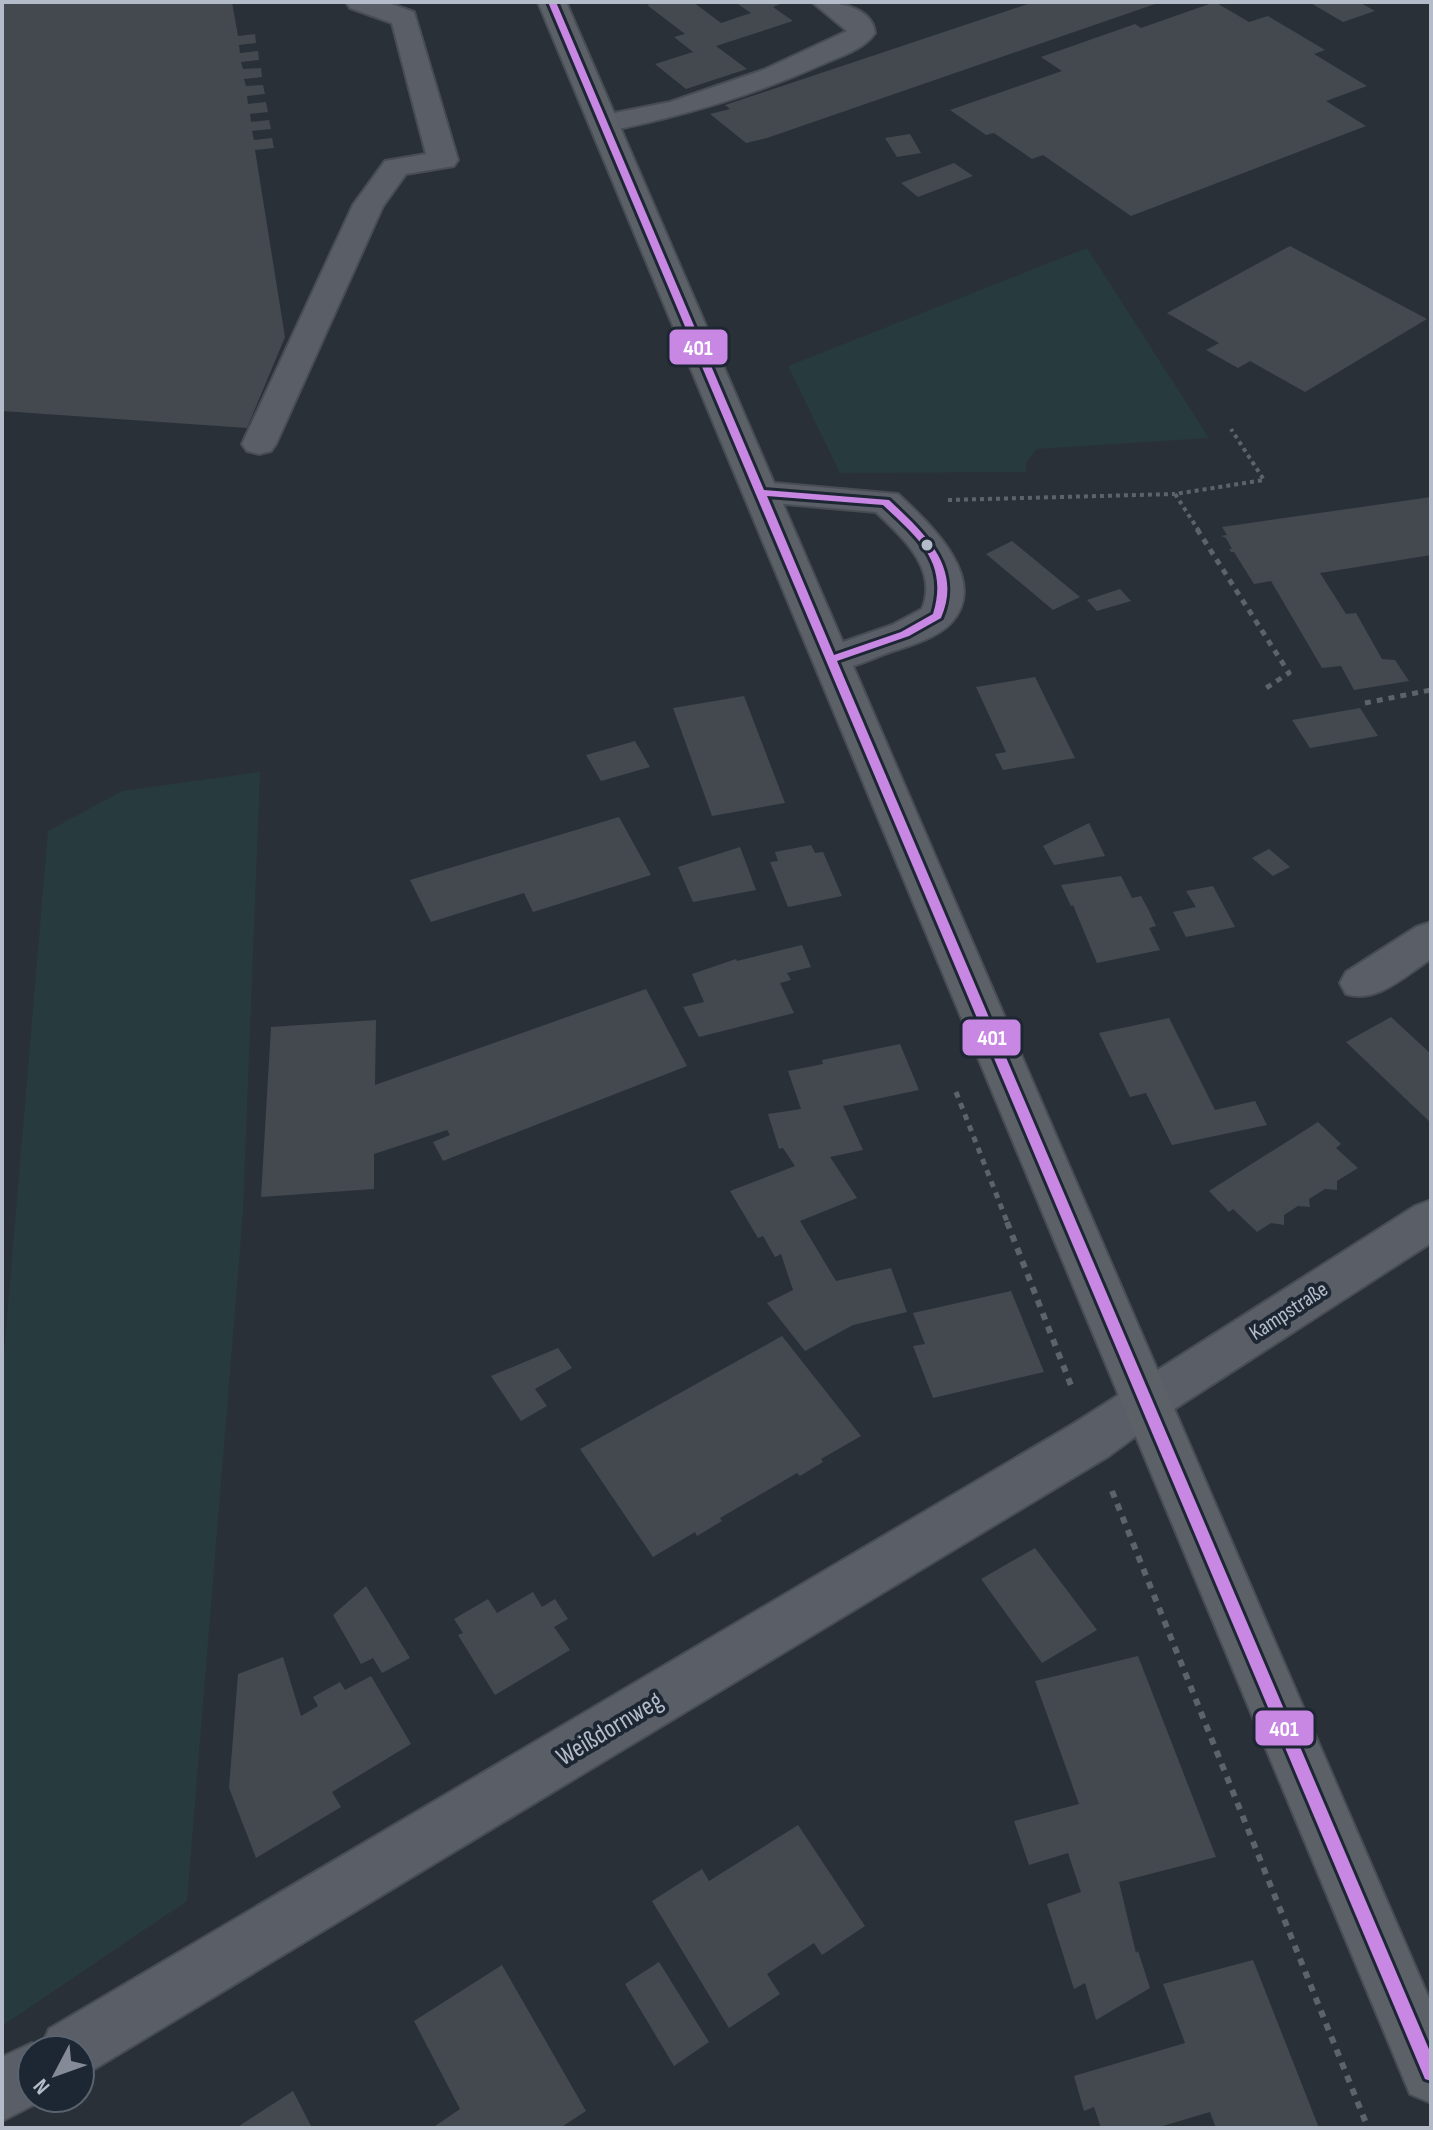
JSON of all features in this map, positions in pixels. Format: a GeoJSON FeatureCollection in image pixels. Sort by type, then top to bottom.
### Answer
{"type":"FeatureCollection","features":[{"type":"Feature","properties":{"kind":"main road"},"geometry":{"type":"LineString","coordinates":[[552,2],[1431,2073]]}},
{"type":"Feature","properties":{"kind":"street"},"geometry":{"type":"LineString","coordinates":[[259,444],[368,205],[396,167],[443,160],[404,18],[360,2]]}},
{"type":"Feature","properties":{"kind":"street"},"geometry":{"type":"LineString","coordinates":[[604,123],[676,109],[773,76],[852,41],[861,33],[861,27],[826,2]]}},
{"type":"Feature","properties":{"kind":"street"},"geometry":{"type":"LineString","coordinates":[[762,493],[886,502],[924,539],[941,573],[946,591],[937,616],[905,634],[833,659]]}},
{"type":"Feature","properties":{"kind":"street"},"geometry":{"type":"LineString","coordinates":[[1361,983],[1431,938]]}},
{"type":"Feature","properties":{"kind":"street","name":"Kampstraße"},"geometry":{"type":"LineString","coordinates":[[1145,1402],[1431,1219]]}},
{"type":"Feature","properties":{"kind":"street","name":"Weißdornweg"},"geometry":{"type":"LineString","coordinates":[[96,2034],[1091,1440],[1145,1402]]}},
{"type":"Feature","properties":{"kind":"path"},"geometry":{"type":"LineString","coordinates":[[886,502],[1175,494],[1264,480],[1231,429]]}},
{"type":"Feature","properties":{"kind":"path"},"geometry":{"type":"LineString","coordinates":[[1175,494],[1289,673],[1263,690]]}},
{"type":"Feature","properties":{"kind":"path"},"geometry":{"type":"LineString","coordinates":[[1365,703],[1431,690]]}},
{"type":"Feature","properties":{"kind":"path"},"geometry":{"type":"LineString","coordinates":[[1054,1337],[1091,1440],[1368,2128]]}},
{"type":"Feature","properties":{"kind":"green space"},"geometry":{"type":"Polygon","coordinates":[[[1087,248],[1209,438],[1037,449],[1026,462],[1026,472],[840,473],[788,366],[1087,248]]]}},
{"type":"Feature","properties":{"kind":"green space"},"geometry":{"type":"Polygon","coordinates":[[[260,772],[243,1212],[187,1901],[2,2026],[2,1377],[48,831],[122,791],[260,772]]]}},
{"type":"Feature","properties":{"kind":"building"},"geometry":{"type":"Polygon","coordinates":[[[2,2],[232,2],[238,36],[255,34],[256,43],[239,45],[240,53],[258,51],[259,60],[241,62],[243,69],[261,68],[262,77],[244,79],[246,86],[263,85],[265,94],[247,96],[248,104],[266,102],[268,112],[250,114],[251,122],[269,120],[271,129],[252,131],[254,140],[272,138],[274,148],[255,150],[285,337],[247,428],[2,411],[2,2]]]}},
{"type":"Feature","properties":{"kind":"building"},"geometry":{"type":"Polygon","coordinates":[[[693,2],[721,23],[751,13],[735,2],[785,2],[773,7],[793,21],[716,46],[747,69],[686,89],[655,64],[693,52],[674,37],[685,34],[647,5],[693,2]]]}},
{"type":"Feature","properties":{"kind":"building"},"geometry":{"type":"Polygon","coordinates":[[[1034,2],[1158,3],[767,138],[746,143],[710,114],[730,109],[725,105],[1034,2]]]}},
{"type":"Feature","properties":{"kind":"building"},"geometry":{"type":"Polygon","coordinates":[[[1215,2],[1249,22],[1268,16],[1325,50],[1314,54],[1367,86],[1326,101],[1366,126],[1131,216],[1043,155],[1032,159],[994,133],[986,135],[950,110],[1062,71],[1041,57],[1135,24],[1141,28],[1215,2]]]}},
{"type":"Feature","properties":{"kind":"building"},"geometry":{"type":"Polygon","coordinates":[[[1309,2],[1359,2],[1375,11],[1343,22],[1309,2]]]}},
{"type":"Feature","properties":{"kind":"building"},"geometry":{"type":"Polygon","coordinates":[[[910,134],[921,153],[897,157],[885,138],[910,134]]]}},
{"type":"Feature","properties":{"kind":"building"},"geometry":{"type":"Polygon","coordinates":[[[954,163],[973,176],[918,197],[901,183],[954,163]]]}},
{"type":"Feature","properties":{"kind":"building"},"geometry":{"type":"Polygon","coordinates":[[[1290,246],[1427,319],[1305,392],[1250,361],[1238,368],[1206,350],[1219,343],[1167,313],[1290,246]]]}},
{"type":"Feature","properties":{"kind":"building"},"geometry":{"type":"Polygon","coordinates":[[[1431,497],[1431,555],[1320,573],[1346,614],[1356,613],[1382,659],[1395,660],[1409,681],[1354,690],[1341,666],[1322,668],[1271,581],[1254,584],[1229,549],[1232,549],[1226,538],[1221,536],[1227,535],[1222,527],[1431,497]]]}},
{"type":"Feature","properties":{"kind":"building"},"geometry":{"type":"Polygon","coordinates":[[[1012,541],[1080,597],[1053,610],[986,554],[1012,541]]]}},
{"type":"Feature","properties":{"kind":"building"},"geometry":{"type":"Polygon","coordinates":[[[1120,589],[1131,601],[1097,611],[1087,600],[1120,589]]]}},
{"type":"Feature","properties":{"kind":"building"},"geometry":{"type":"Polygon","coordinates":[[[1035,677],[1075,758],[1003,770],[995,754],[1006,752],[976,687],[1035,677]]]}},
{"type":"Feature","properties":{"kind":"building"},"geometry":{"type":"Polygon","coordinates":[[[744,696],[785,803],[712,816],[673,708],[744,696]]]}},
{"type":"Feature","properties":{"kind":"building"},"geometry":{"type":"Polygon","coordinates":[[[1360,708],[1378,736],[1310,748],[1292,720],[1360,708]]]}},
{"type":"Feature","properties":{"kind":"building"},"geometry":{"type":"Polygon","coordinates":[[[635,741],[650,767],[601,781],[586,755],[635,741]]]}},
{"type":"Feature","properties":{"kind":"building"},"geometry":{"type":"Polygon","coordinates":[[[619,817],[651,875],[533,912],[524,893],[431,922],[410,880],[619,817]]]}},
{"type":"Feature","properties":{"kind":"building"},"geometry":{"type":"Polygon","coordinates":[[[1089,823],[1105,856],[1054,865],[1043,846],[1089,823]]]}},
{"type":"Feature","properties":{"kind":"building"},"geometry":{"type":"Polygon","coordinates":[[[811,845],[815,853],[823,852],[842,896],[788,907],[770,862],[778,861],[775,852],[811,845]]]}},
{"type":"Feature","properties":{"kind":"building"},"geometry":{"type":"Polygon","coordinates":[[[740,847],[756,890],[693,902],[678,867],[740,847]]]}},
{"type":"Feature","properties":{"kind":"building"},"geometry":{"type":"Polygon","coordinates":[[[1269,849],[1290,867],[1273,876],[1252,858],[1269,849]]]}},
{"type":"Feature","properties":{"kind":"building"},"geometry":{"type":"Polygon","coordinates":[[[1121,876],[1132,898],[1141,896],[1149,911],[1156,926],[1149,928],[1160,950],[1097,963],[1073,905],[1061,885],[1121,876]]]}},
{"type":"Feature","properties":{"kind":"building"},"geometry":{"type":"Polygon","coordinates":[[[1213,886],[1235,927],[1186,937],[1173,912],[1196,907],[1186,891],[1213,886]]]}},
{"type":"Feature","properties":{"kind":"building"},"geometry":{"type":"Polygon","coordinates":[[[802,945],[811,967],[787,973],[791,980],[780,983],[794,1013],[699,1037],[683,1007],[704,1002],[692,974],[736,959],[802,945]]]}},
{"type":"Feature","properties":{"kind":"building"},"geometry":{"type":"Polygon","coordinates":[[[646,989],[687,1066],[443,1161],[433,1142],[450,1135],[447,1130],[374,1154],[374,1189],[261,1197],[271,1027],[376,1020],[375,1085],[646,989]]]}},
{"type":"Feature","properties":{"kind":"building"},"geometry":{"type":"Polygon","coordinates":[[[1391,1017],[1431,1054],[1431,1123],[1346,1042],[1391,1017]]]}},
{"type":"Feature","properties":{"kind":"building"},"geometry":{"type":"Polygon","coordinates":[[[1169,1018],[1215,1110],[1255,1101],[1267,1125],[1172,1145],[1146,1093],[1130,1097],[1099,1033],[1169,1018]]]}},
{"type":"Feature","properties":{"kind":"building"},"geometry":{"type":"Polygon","coordinates":[[[900,1044],[919,1090],[843,1106],[863,1150],[830,1157],[857,1198],[800,1221],[836,1281],[891,1268],[907,1312],[853,1325],[805,1351],[767,1303],[793,1290],[781,1254],[775,1257],[763,1236],[758,1238],[730,1191],[795,1166],[783,1148],[779,1149],[768,1114],[801,1109],[788,1071],[823,1064],[822,1060],[900,1044]]]}},
{"type":"Feature","properties":{"kind":"building"},"geometry":{"type":"Polygon","coordinates":[[[1318,1122],[1341,1144],[1336,1148],[1358,1168],[1337,1181],[1337,1190],[1325,1189],[1309,1199],[1310,1207],[1298,1206],[1284,1215],[1284,1225],[1271,1223],[1257,1232],[1233,1209],[1229,1212],[1209,1191],[1318,1122]]]}},
{"type":"Feature","properties":{"kind":"building"},"geometry":{"type":"Polygon","coordinates":[[[1011,1291],[1044,1372],[933,1398],[913,1346],[925,1344],[913,1313],[1011,1291]]]}},
{"type":"Feature","properties":{"kind":"building"},"geometry":{"type":"Polygon","coordinates":[[[782,1336],[861,1436],[821,1459],[823,1462],[800,1476],[797,1473],[720,1518],[722,1521],[697,1536],[695,1532],[653,1557],[580,1449],[782,1336]]]}},
{"type":"Feature","properties":{"kind":"building"},"geometry":{"type":"Polygon","coordinates":[[[558,1348],[572,1368],[535,1389],[547,1406],[521,1421],[491,1376],[558,1348]]]}},
{"type":"Feature","properties":{"kind":"building"},"geometry":{"type":"Polygon","coordinates":[[[1035,1548],[1097,1630],[1042,1663],[981,1579],[1035,1548]]]}},
{"type":"Feature","properties":{"kind":"building"},"geometry":{"type":"Polygon","coordinates":[[[366,1586],[410,1658],[382,1673],[373,1658],[361,1664],[333,1615],[366,1586]]]}},
{"type":"Feature","properties":{"kind":"building"},"geometry":{"type":"Polygon","coordinates":[[[533,1592],[542,1607],[555,1599],[568,1619],[554,1627],[570,1650],[495,1695],[458,1635],[463,1633],[454,1619],[488,1599],[497,1613],[533,1592]]]}},
{"type":"Feature","properties":{"kind":"building"},"geometry":{"type":"Polygon","coordinates":[[[1138,1656],[1216,1857],[1119,1882],[1136,1953],[1138,1951],[1150,1988],[1096,2020],[1085,1983],[1074,1989],[1047,1904],[1081,1892],[1068,1853],[1029,1865],[1014,1821],[1079,1804],[1035,1681],[1138,1656]]]}},
{"type":"Feature","properties":{"kind":"building"},"geometry":{"type":"Polygon","coordinates":[[[283,1657],[301,1716],[318,1706],[313,1697],[340,1682],[345,1690],[371,1676],[411,1744],[332,1792],[341,1807],[256,1858],[229,1788],[238,1674],[283,1657]]]}},
{"type":"Feature","properties":{"kind":"building"},"geometry":{"type":"Polygon","coordinates":[[[798,1825],[865,1926],[822,1955],[814,1943],[767,1974],[780,1994],[729,2028],[652,1901],[702,1869],[709,1881],[798,1825]]]}},
{"type":"Feature","properties":{"kind":"building"},"geometry":{"type":"Polygon","coordinates":[[[1253,1960],[1319,2128],[1216,2128],[1210,2112],[1156,2128],[1101,2128],[1094,2107],[1084,2111],[1074,2076],[1185,2043],[1163,1984],[1253,1960]]]}},
{"type":"Feature","properties":{"kind":"building"},"geometry":{"type":"Polygon","coordinates":[[[659,1962],[709,2042],[674,2066],[625,1984],[659,1962]]]}},
{"type":"Feature","properties":{"kind":"building"},"geometry":{"type":"Polygon","coordinates":[[[502,1965],[586,2111],[560,2128],[432,2128],[460,2109],[414,2021],[502,1965]]]}},
{"type":"Feature","properties":{"kind":"building"},"geometry":{"type":"Polygon","coordinates":[[[293,2091],[312,2128],[236,2128],[293,2091]]]}},
{"type":"Feature","properties":{"kind":"transit line","name":"401"},"geometry":{"type":"LineString","coordinates":[[552,2],[1431,2073]]}},
{"type":"Feature","properties":{"kind":"transit line","name":"401"},"geometry":{"type":"LineString","coordinates":[[762,493],[886,502],[922,539],[939,567],[943,582],[937,616],[905,634],[833,659]]}}]}
